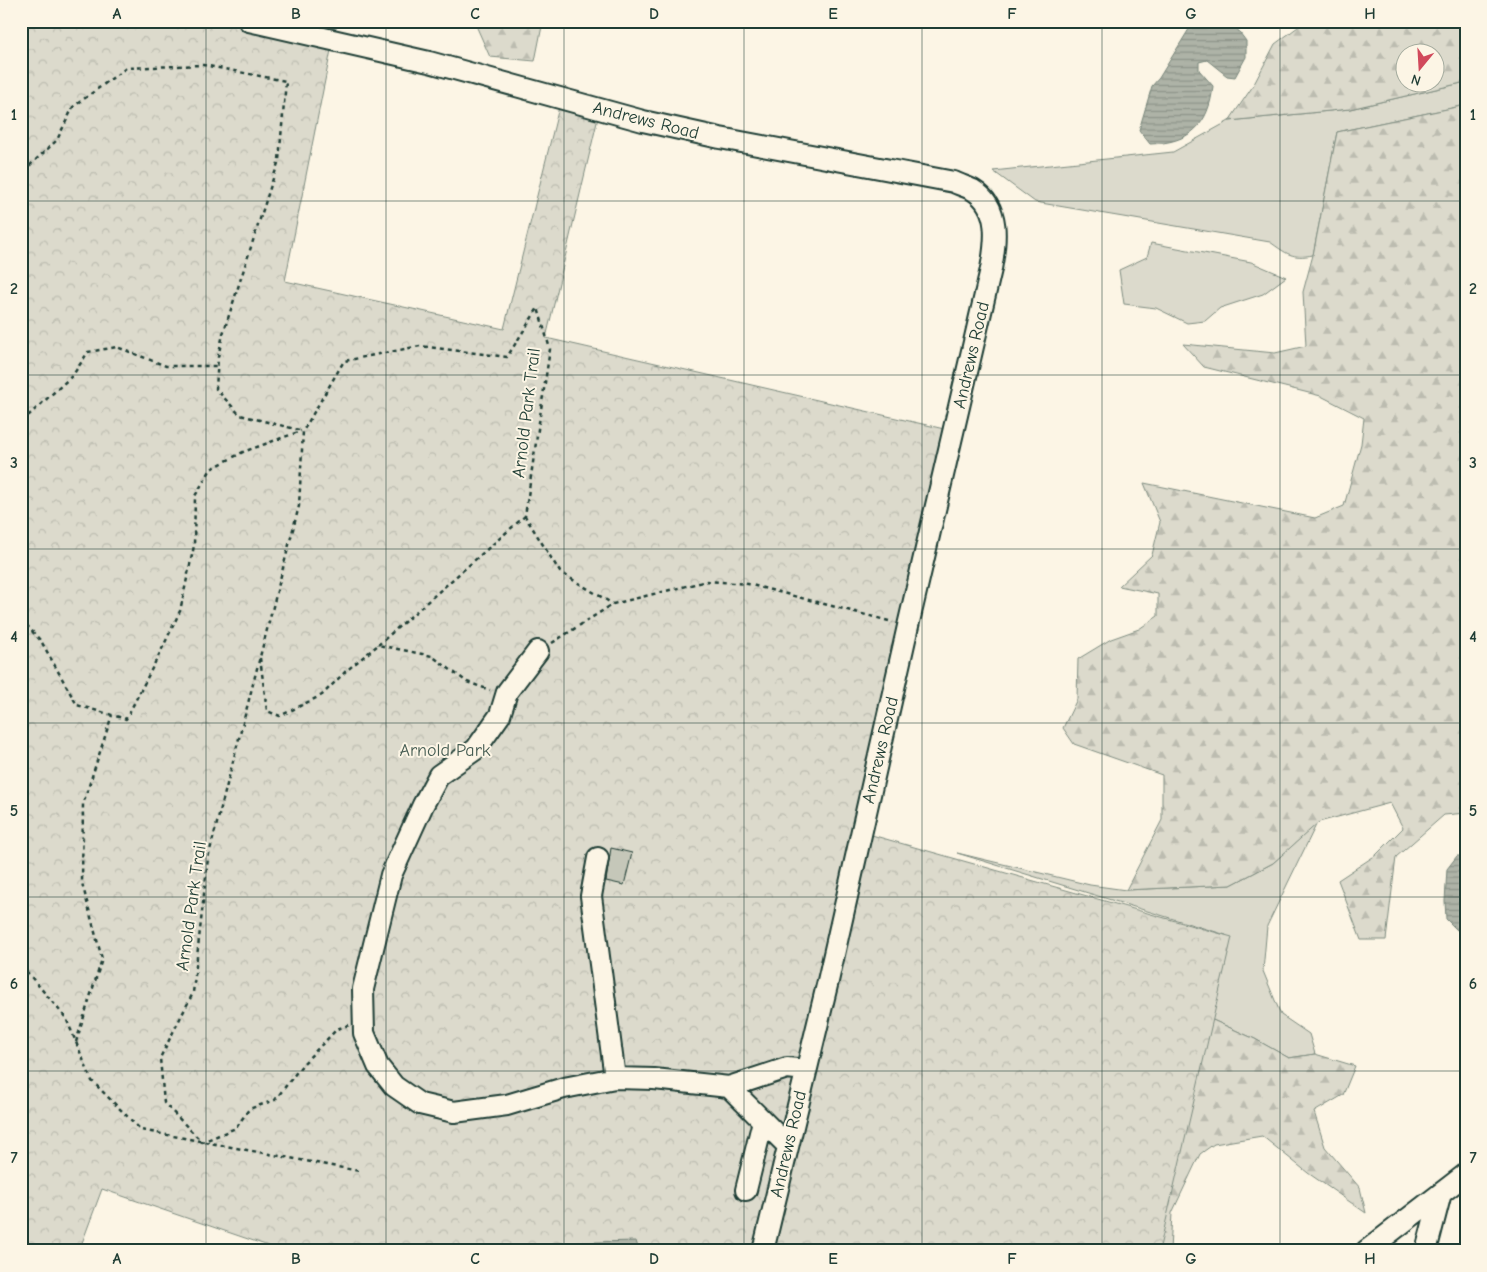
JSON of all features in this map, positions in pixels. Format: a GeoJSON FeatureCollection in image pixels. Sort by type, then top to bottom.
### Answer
{"type":"FeatureCollection","features":[{"type":"Feature","properties":{"kind":"street","name":"Andrews Road"},"geometry":{"type":"LineString","coordinates":[[249,21],[429,62],[650,123],[954,182],[974,190],[986,202],[995,220],[996,242],[989,279],[828,981],[763,1251]]}},
{"type":"Feature","properties":{"kind":"street"},"geometry":{"type":"LineString","coordinates":[[538,651],[507,692],[500,715],[476,749],[439,775],[391,875],[363,989],[364,1033],[378,1066],[394,1086],[420,1104],[454,1112],[507,1105],[564,1088],[615,1078],[654,1079],[728,1087],[787,1068],[806,1070]]}},
{"type":"Feature","properties":{"kind":"street"},"geometry":{"type":"LineString","coordinates":[[598,858],[591,896],[615,1078]]}},
{"type":"Feature","properties":{"kind":"street"},"geometry":{"type":"LineString","coordinates":[[728,1087],[788,1146]]}},
{"type":"Feature","properties":{"kind":"street"},"geometry":{"type":"LineString","coordinates":[[746,1190],[762,1121]]}},
{"type":"Feature","properties":{"kind":"street"},"geometry":{"type":"LineString","coordinates":[[1366,1251],[1466,1174]]}},
{"type":"Feature","properties":{"kind":"street"},"geometry":{"type":"LineString","coordinates":[[1426,1251],[1441,1193]]}},
{"type":"Feature","properties":{"kind":"path"},"geometry":{"type":"LineString","coordinates":[[21,179],[27,168],[57,140],[73,107],[126,68],[202,65],[286,81],[279,160],[223,334],[216,389],[240,415],[303,430]]}},
{"type":"Feature","properties":{"kind":"path","name":"Arnold Park Trail"},"geometry":{"type":"LineString","coordinates":[[202,1142],[164,1103],[160,1058],[193,993],[208,858],[299,506],[303,430],[344,361],[420,346],[506,357],[538,308],[550,350],[525,516]]}},
{"type":"Feature","properties":{"kind":"path"},"geometry":{"type":"LineString","coordinates":[[21,420],[29,415],[73,374],[88,352],[117,347],[166,366],[218,366]]}},
{"type":"Feature","properties":{"kind":"path"},"geometry":{"type":"LineString","coordinates":[[21,619],[41,641],[77,705],[126,719],[180,611],[194,546],[195,496],[211,469],[243,452],[303,430]]}},
{"type":"Feature","properties":{"kind":"path"},"geometry":{"type":"LineString","coordinates":[[378,645],[525,516],[560,572],[614,604]]}},
{"type":"Feature","properties":{"kind":"path"},"geometry":{"type":"LineString","coordinates":[[538,651],[614,604],[707,580],[748,584],[908,626]]}},
{"type":"Feature","properties":{"kind":"path"},"geometry":{"type":"LineString","coordinates":[[378,645],[432,656],[467,682],[492,691],[507,692]]}},
{"type":"Feature","properties":{"kind":"path","name":"Arnold Park Trail"},"geometry":{"type":"LineString","coordinates":[[260,657],[267,710],[280,716],[322,695],[346,671],[378,645]]}},
{"type":"Feature","properties":{"kind":"path"},"geometry":{"type":"LineString","coordinates":[[76,1043],[102,959],[82,883],[83,804],[112,715]]}},
{"type":"Feature","properties":{"kind":"path"},"geometry":{"type":"LineString","coordinates":[[21,965],[66,1018],[92,1081],[141,1130],[359,1171]]}},
{"type":"Feature","properties":{"kind":"path"},"geometry":{"type":"LineString","coordinates":[[202,1142],[236,1128],[249,1108],[275,1100],[303,1064],[337,1029],[364,1020]]}},
{"type":"Feature","properties":{"kind":"green space","name":"Arnold Park"},"geometry":{"type":"Polygon","coordinates":[[[21,21],[249,21],[333,40],[285,281],[504,329],[561,99],[601,105],[546,338],[953,431],[861,832],[1232,937],[1159,1251],[283,1251],[102,1189],[79,1251],[21,1251],[21,21]]]}},
{"type":"Feature","properties":{"kind":"green space"},"geometry":{"type":"Polygon","coordinates":[[[474,21],[543,21],[535,61],[490,57],[474,21]]]}},
{"type":"Feature","properties":{"kind":"green space"},"geometry":{"type":"Polygon","coordinates":[[[1306,21],[1466,21],[1466,82],[1444,87],[1444,42],[1394,42],[1394,92],[1423,92],[1350,109],[1229,121],[1253,86],[1275,44],[1306,21]]]}},
{"type":"Feature","properties":{"kind":"green space"},"geometry":{"type":"Polygon","coordinates":[[[1466,82],[1466,105],[1337,132],[1313,255],[1295,256],[1281,250],[1270,242],[1035,202],[993,171],[1173,152],[1229,121],[1350,109],[1423,92],[1444,92],[1444,87],[1466,82]]]}},
{"type":"Feature","properties":{"kind":"green space"},"geometry":{"type":"Polygon","coordinates":[[[1466,105],[1466,813],[1444,815],[1396,857],[1386,940],[1361,940],[1338,880],[1376,855],[1403,828],[1390,803],[1319,822],[1273,863],[1231,885],[1126,890],[1162,820],[1162,775],[1074,744],[1063,728],[1077,699],[1078,659],[1111,639],[1139,629],[1158,616],[1158,594],[1119,586],[1152,555],[1160,522],[1144,483],[1315,518],[1344,506],[1361,444],[1364,418],[1321,396],[1204,367],[1183,344],[1275,353],[1306,346],[1303,292],[1313,255],[1337,132],[1466,105]]]}},
{"type":"Feature","properties":{"kind":"green space"},"geometry":{"type":"Polygon","coordinates":[[[1151,243],[1251,262],[1286,277],[1263,294],[1220,308],[1205,321],[1187,323],[1156,308],[1124,304],[1119,270],[1147,257],[1151,243]]]}},
{"type":"Feature","properties":{"kind":"green space"},"geometry":{"type":"Polygon","coordinates":[[[1317,823],[1267,926],[1263,971],[1281,1015],[1309,1034],[1315,1054],[1289,1058],[1255,1039],[1206,1017],[1226,935],[957,853],[1090,885],[1126,890],[1231,885],[1273,863],[1317,823]]]}},
{"type":"Feature","properties":{"kind":"green space"},"geometry":{"type":"Polygon","coordinates":[[[1206,1017],[1255,1039],[1289,1058],[1315,1054],[1355,1066],[1343,1095],[1314,1112],[1325,1147],[1360,1188],[1366,1213],[1308,1173],[1262,1136],[1214,1144],[1200,1154],[1172,1213],[1170,1251],[1152,1251],[1206,1017]]]}},
{"type":"Feature","properties":{"kind":"shaded area"},"geometry":{"type":"Polygon","coordinates":[[[1194,21],[1223,21],[1237,29],[1246,41],[1246,57],[1235,77],[1227,76],[1207,60],[1199,62],[1199,70],[1213,86],[1211,100],[1202,122],[1186,136],[1164,143],[1150,144],[1139,130],[1152,86],[1159,78],[1194,21]]]}},
{"type":"Feature","properties":{"kind":"shaded area"},"geometry":{"type":"Polygon","coordinates":[[[1457,856],[1466,856],[1466,933],[1457,930],[1446,919],[1447,869],[1457,856]]]}},
{"type":"Feature","properties":{"kind":"shaded area"},"geometry":{"type":"Polygon","coordinates":[[[636,1241],[639,1251],[549,1251],[555,1243],[636,1241]]]}},
{"type":"Feature","properties":{"kind":"building"},"geometry":{"type":"Polygon","coordinates":[[[611,848],[632,853],[624,885],[606,881],[611,848]]]}}]}
